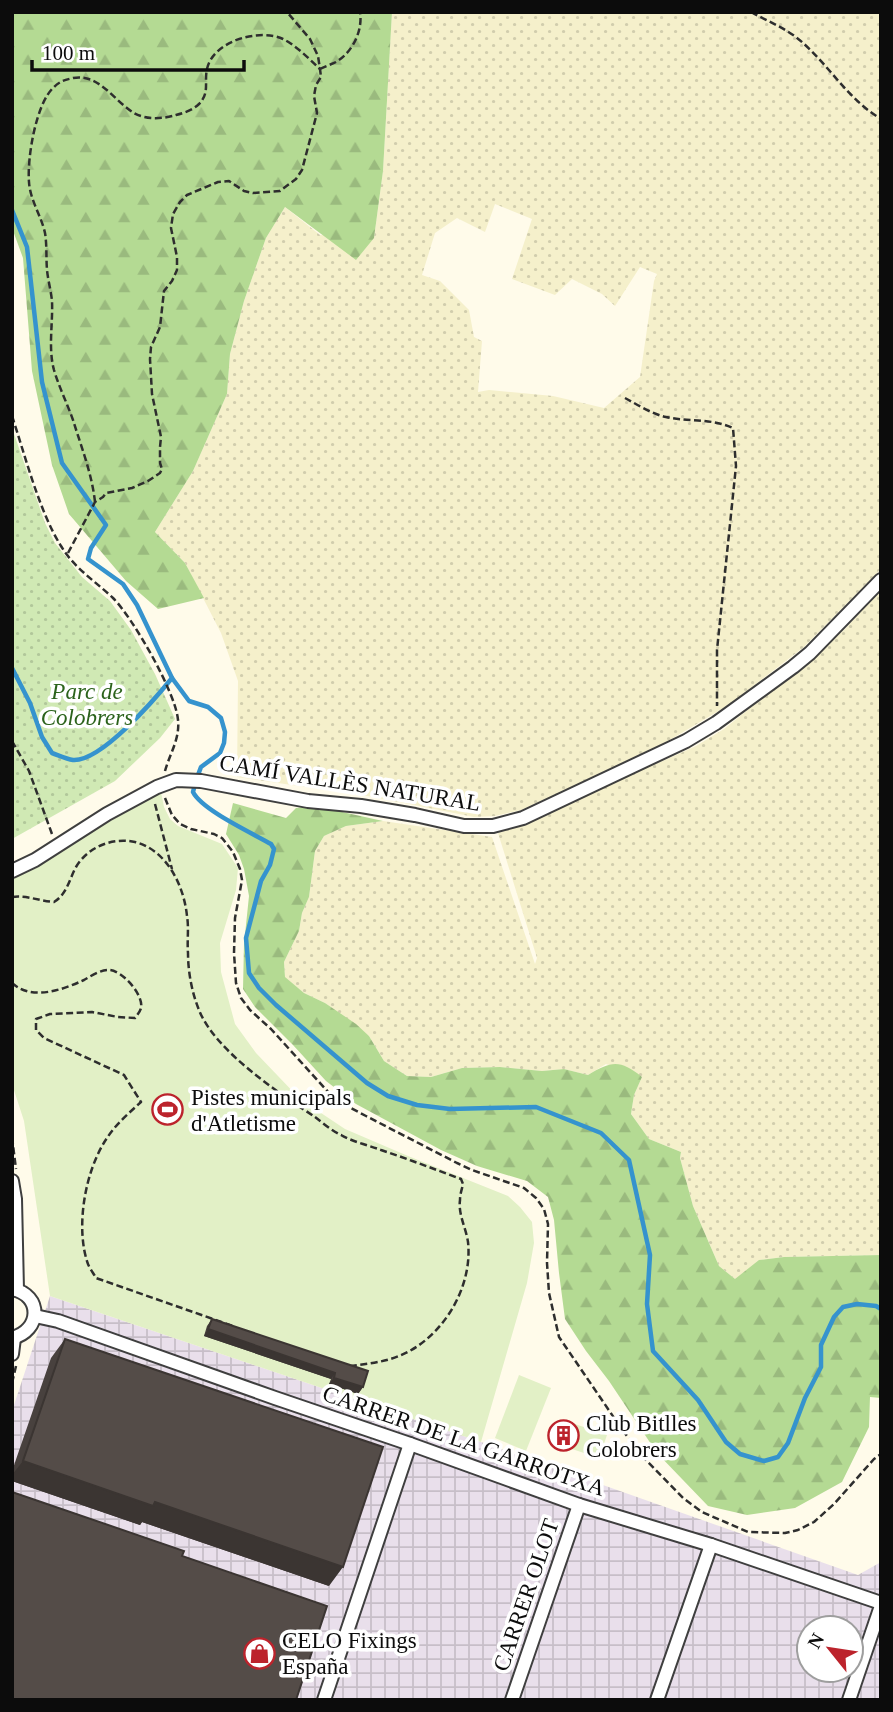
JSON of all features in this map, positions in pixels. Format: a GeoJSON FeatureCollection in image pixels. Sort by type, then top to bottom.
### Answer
{"type":"FeatureCollection","features":[{"type":"Feature","properties":{"kind":"street","name":"CAMÍ VALLÈS NATURAL"},"geometry":{"type":"LineString","coordinates":[[12,872],[107,814],[176,780],[201,781],[294,799],[361,806],[464,826],[493,826],[523,818],[686,741],[716,723],[810,653],[881,580]]}},
{"type":"Feature","properties":{"kind":"street"},"geometry":{"type":"LineString","coordinates":[[12,1181],[15,1199],[15,1289],[29,1297],[35,1316],[28,1331],[13,1338],[12,1354]]}},
{"type":"Feature","properties":{"kind":"street","name":"CARRER DE LA GARROTXA"},"geometry":{"type":"LineString","coordinates":[[35,1316],[58,1321],[579,1504],[710,1545],[881,1605]]}},
{"type":"Feature","properties":{"kind":"street"},"geometry":{"type":"LineString","coordinates":[[324,1700],[410,1444]]}},
{"type":"Feature","properties":{"kind":"street","name":"CARRER OLOT"},"geometry":{"type":"LineString","coordinates":[[512,1700],[579,1504]]}},
{"type":"Feature","properties":{"kind":"street"},"geometry":{"type":"LineString","coordinates":[[657,1700],[710,1545]]}},
{"type":"Feature","properties":{"kind":"street"},"geometry":{"type":"LineString","coordinates":[[849,1700],[881,1605]]}},
{"type":"Feature","properties":{"kind":"path"},"geometry":{"type":"LineString","coordinates":[[67,555],[95,502],[106,493],[132,488],[148,481],[162,469],[162,437],[152,394],[150,359],[151,347],[160,327],[164,291],[177,270],[171,228],[173,214],[180,202],[187,195],[229,181],[244,191],[253,193],[280,191],[296,179],[306,159],[317,113],[314,96],[321,77],[320,69],[318,55],[310,39],[287,12]]}},
{"type":"Feature","properties":{"kind":"path"},"geometry":{"type":"LineString","coordinates":[[320,69],[338,61],[349,49],[360,32],[360,12]]}},
{"type":"Feature","properties":{"kind":"path"},"geometry":{"type":"LineString","coordinates":[[751,12],[801,41],[851,95],[881,119]]}},
{"type":"Feature","properties":{"kind":"path"},"geometry":{"type":"LineString","coordinates":[[95,502],[85,458],[54,368],[50,320],[52,301],[44,232],[28,181],[35,126],[46,98],[51,89],[61,81],[82,76],[110,92],[137,115],[155,118],[186,112],[198,106],[205,97],[207,68],[213,58],[224,47],[257,35],[283,39],[320,69]]}},
{"type":"Feature","properties":{"kind":"path"},"geometry":{"type":"LineString","coordinates":[[625,398],[665,417],[720,422],[733,428],[736,466],[717,650],[716,723]]}},
{"type":"Feature","properties":{"kind":"path"},"geometry":{"type":"LineString","coordinates":[[12,416],[50,524],[60,544],[67,555],[124,611],[146,644],[175,704],[178,733],[157,788],[173,872],[182,893],[187,916],[190,976],[199,1011],[214,1036],[244,1065],[340,1135],[461,1179],[463,1184],[459,1202],[468,1243],[466,1278],[457,1303],[442,1324],[425,1340],[400,1356],[347,1367]]}},
{"type":"Feature","properties":{"kind":"path"},"geometry":{"type":"LineString","coordinates":[[12,741],[29,771],[58,846]]}},
{"type":"Feature","properties":{"kind":"path"},"geometry":{"type":"LineString","coordinates":[[157,788],[180,824],[222,838],[233,852],[242,880],[235,918],[236,983],[241,998],[250,1010],[271,1029],[323,1087],[347,1106],[464,1167],[524,1188],[536,1198],[544,1209],[548,1224],[549,1293],[559,1337],[642,1456],[683,1498],[702,1512],[748,1532],[785,1533],[814,1522],[881,1454]]}},
{"type":"Feature","properties":{"kind":"path"},"geometry":{"type":"LineString","coordinates":[[12,897],[24,896],[54,902],[65,892],[77,865],[92,848],[107,842],[138,843],[157,852],[173,872]]}},
{"type":"Feature","properties":{"kind":"path"},"geometry":{"type":"LineString","coordinates":[[12,983],[19,989],[42,993],[65,988],[104,970],[113,970],[125,977],[139,995],[141,1008],[135,1018],[92,1012],[50,1014],[36,1019],[36,1030],[44,1038],[124,1075],[141,1102],[107,1138],[94,1162],[85,1196],[82,1236],[89,1266],[96,1278],[234,1327]]}},
{"type":"Feature","properties":{"kind":"shaded area"},"geometry":{"type":"Polygon","coordinates":[[[392,12],[881,12],[881,569],[804,647],[727,706],[668,741],[521,810],[495,816],[474,817],[374,797],[237,777],[238,681],[221,633],[185,563],[155,532],[193,471],[227,394],[230,354],[244,301],[266,238],[285,207],[320,235],[374,238],[383,171],[392,12]],[[495,204],[485,232],[457,218],[435,233],[422,275],[440,281],[469,310],[474,337],[482,341],[478,392],[489,390],[553,396],[604,408],[640,377],[657,274],[640,267],[615,306],[602,294],[572,279],[555,295],[512,279],[532,219],[495,204]]]}},
{"type":"Feature","properties":{"kind":"shaded area"},"geometry":{"type":"Polygon","coordinates":[[[881,589],[881,1255],[760,1260],[736,1280],[719,1266],[693,1206],[680,1158],[681,1152],[649,1139],[631,1114],[634,1095],[642,1077],[606,1064],[588,1075],[564,1069],[542,1071],[499,1067],[462,1068],[431,1077],[407,1076],[384,1061],[369,1036],[325,1003],[304,993],[285,978],[284,962],[299,931],[302,913],[309,897],[315,851],[324,836],[346,826],[383,821],[492,837],[535,964],[537,958],[498,833],[696,746],[724,729],[823,649],[881,589]]]}},
{"type":"Feature","properties":{"kind":"shaded area"},"geometry":{"type":"Polygon","coordinates":[[[50,1296],[481,1442],[858,1575],[881,1562],[881,1700],[12,1700],[12,1411],[50,1296]]]}},
{"type":"Feature","properties":{"kind":"green space"},"geometry":{"type":"Polygon","coordinates":[[[12,12],[392,12],[383,171],[374,238],[356,260],[285,207],[266,238],[244,301],[230,354],[227,394],[193,471],[155,532],[185,563],[204,598],[158,609],[126,581],[69,514],[52,465],[32,371],[23,258],[12,228],[12,12]]]}},
{"type":"Feature","properties":{"kind":"green space","name":"Parc de Colobrers"},"geometry":{"type":"Polygon","coordinates":[[[12,428],[45,523],[55,543],[82,577],[110,601],[131,630],[175,719],[160,738],[115,781],[12,839],[12,428]]]}},
{"type":"Feature","properties":{"kind":"green space","name":"Pistes municipals d'Atletisme"},"geometry":{"type":"Polygon","coordinates":[[[161,792],[170,819],[178,826],[222,844],[238,868],[236,890],[220,943],[221,972],[235,1024],[256,1053],[300,1099],[345,1129],[508,1196],[532,1222],[534,1243],[527,1283],[481,1442],[50,1296],[24,1121],[12,1084],[12,877],[161,792]]]}},
{"type":"Feature","properties":{"kind":"green space"},"geometry":{"type":"Polygon","coordinates":[[[233,803],[286,818],[296,808],[315,806],[383,821],[346,826],[324,836],[315,851],[309,897],[302,913],[299,931],[284,962],[285,977],[304,993],[325,1003],[356,1024],[369,1036],[384,1061],[407,1076],[431,1077],[462,1068],[500,1067],[542,1071],[564,1069],[588,1075],[609,1065],[628,1067],[642,1077],[634,1095],[631,1114],[649,1139],[681,1152],[680,1158],[693,1206],[719,1266],[735,1279],[759,1260],[881,1255],[881,1398],[870,1397],[869,1427],[842,1482],[795,1508],[747,1515],[708,1506],[657,1453],[565,1319],[554,1220],[548,1197],[527,1181],[477,1166],[441,1150],[356,1104],[326,1081],[255,1007],[243,989],[249,896],[239,855],[226,834],[233,803]]]}},
{"type":"Feature","properties":{"kind":"green space"},"geometry":{"type":"Polygon","coordinates":[[[519,1375],[551,1388],[526,1451],[495,1438],[519,1375]]]}},
{"type":"Feature","properties":{"kind":"green space"},"geometry":{"type":"Polygon","coordinates":[[[572,1423],[607,1435],[599,1458],[563,1446],[572,1423]]]}},
{"type":"Feature","properties":{"kind":"building"},"geometry":{"type":"Polygon","coordinates":[[[212,1319],[368,1371],[363,1387],[334,1378],[335,1373],[208,1329],[212,1319]]]}},
{"type":"Feature","properties":{"kind":"building"},"geometry":{"type":"Polygon","coordinates":[[[65,1339],[383,1447],[343,1567],[155,1502],[153,1506],[23,1461],[65,1339]]]}},
{"type":"Feature","properties":{"kind":"building"},"geometry":{"type":"Polygon","coordinates":[[[12,1492],[184,1551],[182,1556],[327,1606],[296,1700],[12,1700],[12,1492]]]}},
{"type":"Feature","properties":{"kind":"waterway"},"geometry":{"type":"LineString","coordinates":[[12,210],[27,247],[42,382],[62,463],[106,525],[91,548],[88,559],[123,584],[137,605],[172,678],[189,701],[208,707],[221,718],[225,732],[220,753],[201,767],[198,775]]}},
{"type":"Feature","properties":{"kind":"waterway"},"geometry":{"type":"LineString","coordinates":[[12,668],[30,703],[42,737],[52,753],[73,760],[85,758],[98,751],[127,728],[172,678]]}},
{"type":"Feature","properties":{"kind":"waterway"},"geometry":{"type":"LineString","coordinates":[[195,784],[193,792],[206,806],[271,844],[274,849],[270,865],[261,881],[246,938],[249,973],[276,1005],[367,1083],[388,1096],[417,1105],[450,1109],[536,1107],[601,1133],[629,1160],[650,1255],[647,1304],[653,1351],[698,1400],[726,1442],[740,1454],[764,1461],[778,1457],[788,1443],[805,1398],[821,1367],[821,1345],[834,1317],[843,1307],[857,1304],[881,1309]]}},
{"type":"Feature","properties":{"kind":"place","name":"Pistes municipals d'Atletisme"},"geometry":{"type":"Point","coordinates":[168,1110]}},
{"type":"Feature","properties":{"kind":"place","name":"Club Bitlles Colobrers"},"geometry":{"type":"Point","coordinates":[563,1436]}},
{"type":"Feature","properties":{"kind":"place","name":"CELO Fixings España"},"geometry":{"type":"Point","coordinates":[259,1653]}}]}
